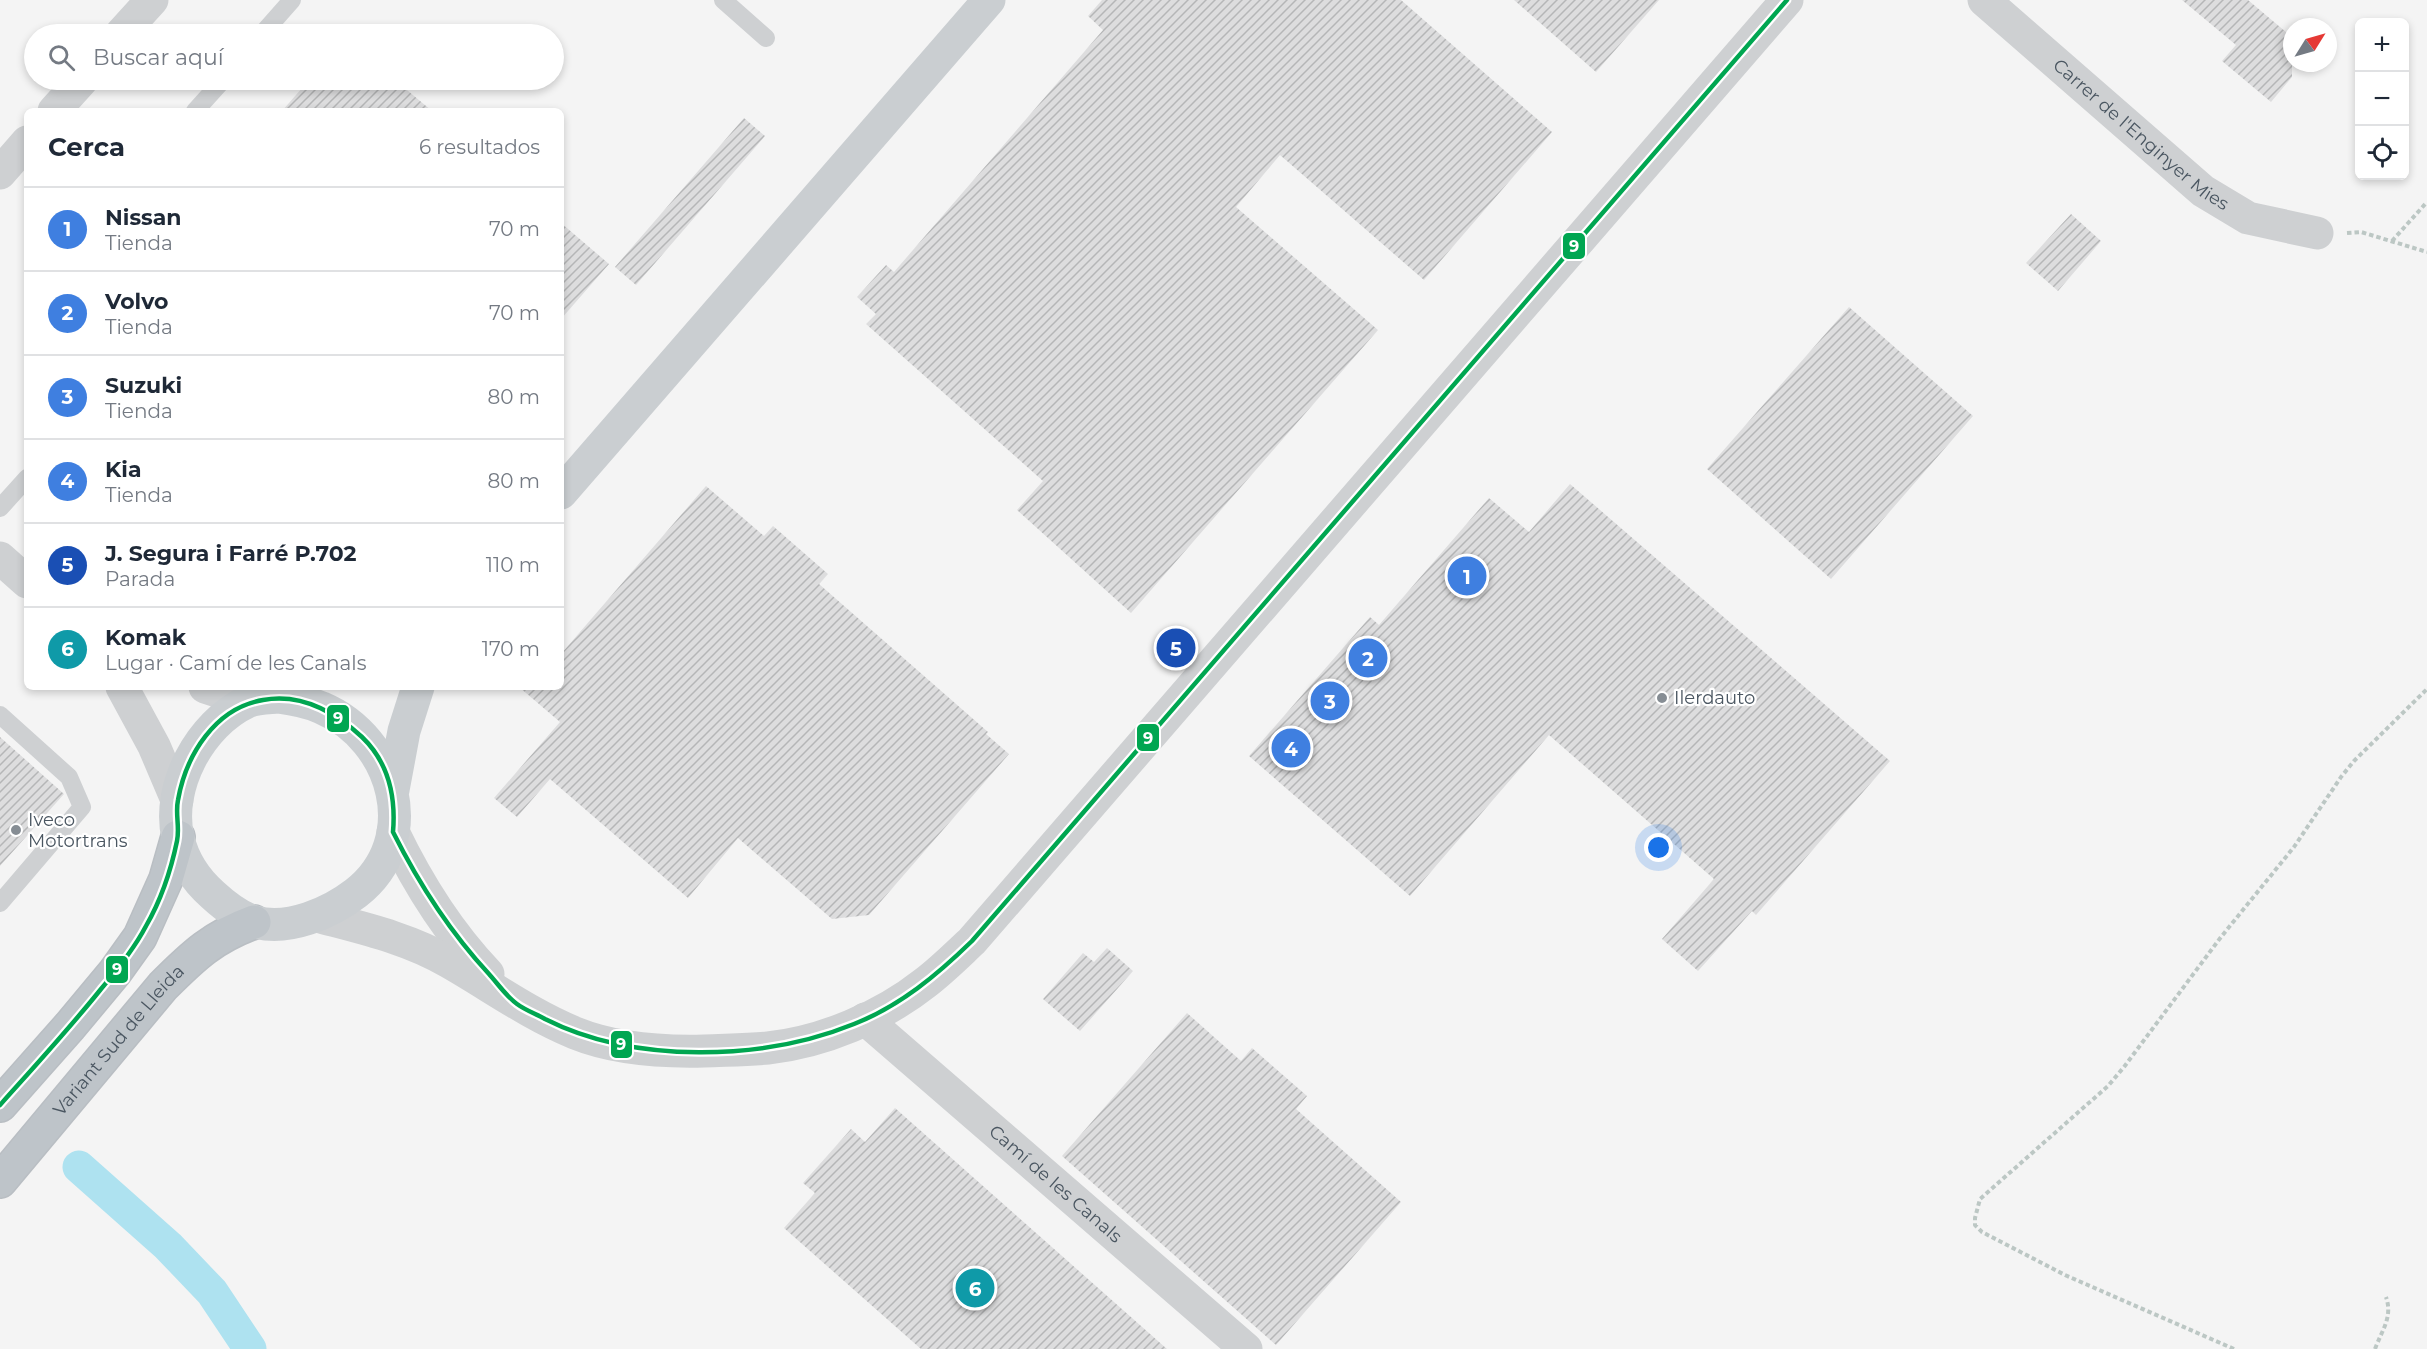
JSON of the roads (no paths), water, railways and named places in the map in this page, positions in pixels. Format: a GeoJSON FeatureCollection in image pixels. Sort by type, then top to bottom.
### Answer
{"type":"FeatureCollection","features":[{"type":"Feature","properties":{"kind":"highway"},"geometry":{"type":"LineString","coordinates":[[0,1105],[115,972],[140,937],[166,879],[178,837]]}},
{"type":"Feature","properties":{"kind":"highway","name":"Variant Sud de Lleida"},"geometry":{"type":"LineString","coordinates":[[0,1181],[183,965],[225,932],[254,921]]}},
{"type":"Feature","properties":{"kind":"highway"},"geometry":{"type":"LineString","coordinates":[[0,1191],[26,1150]]}},
{"type":"Feature","properties":{"kind":"main road"},"geometry":{"type":"LineString","coordinates":[[564,490],[989,0]]}},
{"type":"Feature","properties":{"kind":"main road"},"geometry":{"type":"LineString","coordinates":[[292,699],[319,690]]}},
{"type":"Feature","properties":{"kind":"main road"},"geometry":{"type":"LineString","coordinates":[[393,790],[404,731],[417,690]]}},
{"type":"Feature","properties":{"kind":"main road"},"geometry":{"type":"LineString","coordinates":[[261,698],[292,699],[323,708],[351,726],[371,746],[393,790],[396,806],[387,855],[373,876],[339,906],[317,916],[271,924],[254,921],[227,908],[203,886],[186,861],[178,837],[177,801],[184,775],[199,743],[208,730],[248,702],[261,698]]}},
{"type":"Feature","properties":{"kind":"street"},"geometry":{"type":"LineString","coordinates":[[130,24],[152,0]]}},
{"type":"Feature","properties":{"kind":"street"},"geometry":{"type":"LineString","coordinates":[[317,916],[397,937],[448,961],[519,1006],[578,1034],[630,1046],[690,1051],[769,1048],[800,1042],[865,1019],[894,1004],[924,984],[972,940],[1787,0]]}},
{"type":"Feature","properties":{"kind":"street","name":"Carrer de l'Enginyer Mies"},"geometry":{"type":"LineString","coordinates":[[1984,0],[2203,191],[2248,218],[2317,233]]}},
{"type":"Feature","properties":{"kind":"street"},"geometry":{"type":"LineString","coordinates":[[57,108],[73,90]]}},
{"type":"Feature","properties":{"kind":"street"},"geometry":{"type":"LineString","coordinates":[[0,173],[24,148]]}},
{"type":"Feature","properties":{"kind":"street"},"geometry":{"type":"LineString","coordinates":[[0,558],[24,579]]}},
{"type":"Feature","properties":{"kind":"street"},"geometry":{"type":"LineString","coordinates":[[124,690],[154,746],[177,801]]}},
{"type":"Feature","properties":{"kind":"street"},"geometry":{"type":"LineString","coordinates":[[214,690],[248,702]]}},
{"type":"Feature","properties":{"kind":"street"},"geometry":{"type":"LineString","coordinates":[[393,832],[411,868],[444,921],[475,960],[519,1006]]}},
{"type":"Feature","properties":{"kind":"street","name":"Camí de les Canals"},"geometry":{"type":"LineString","coordinates":[[865,1019],[1246,1349]]}},
{"type":"Feature","properties":{"kind":"lane"},"geometry":{"type":"LineString","coordinates":[[271,24],[292,0]]}},
{"type":"Feature","properties":{"kind":"lane"},"geometry":{"type":"LineString","coordinates":[[723,0],[766,38]]}},
{"type":"Feature","properties":{"kind":"lane"},"geometry":{"type":"LineString","coordinates":[[198,108],[214,90]]}},
{"type":"Feature","properties":{"kind":"lane"},"geometry":{"type":"LineString","coordinates":[[0,508],[24,481]]}},
{"type":"Feature","properties":{"kind":"lane"},"geometry":{"type":"LineString","coordinates":[[0,715],[69,777],[82,807],[0,903]]}},
{"type":"Feature","properties":{"kind":"waterway"},"geometry":{"type":"LineString","coordinates":[[79,1167],[168,1246],[212,1292],[250,1349]]}},
{"type":"Feature","properties":{"kind":"place","name":"Nissan"},"geometry":{"type":"Point","coordinates":[1467,576]}},
{"type":"Feature","properties":{"kind":"place","name":"J. Segura i Farré P.702"},"geometry":{"type":"Point","coordinates":[1176,648]}},
{"type":"Feature","properties":{"kind":"place","name":"Volvo"},"geometry":{"type":"Point","coordinates":[1368,658]}},
{"type":"Feature","properties":{"kind":"place","name":"Ilerdauto"},"geometry":{"type":"Point","coordinates":[1662,698]}},
{"type":"Feature","properties":{"kind":"place","name":"Suzuki"},"geometry":{"type":"Point","coordinates":[1330,701]}},
{"type":"Feature","properties":{"kind":"place","name":"Kia"},"geometry":{"type":"Point","coordinates":[1291,748]}},
{"type":"Feature","properties":{"kind":"place","name":"Iveco Motortrans"},"geometry":{"type":"Point","coordinates":[16,830]}},
{"type":"Feature","properties":{"kind":"place","name":"Komak"},"geometry":{"type":"Point","coordinates":[975,1288]}}]}
